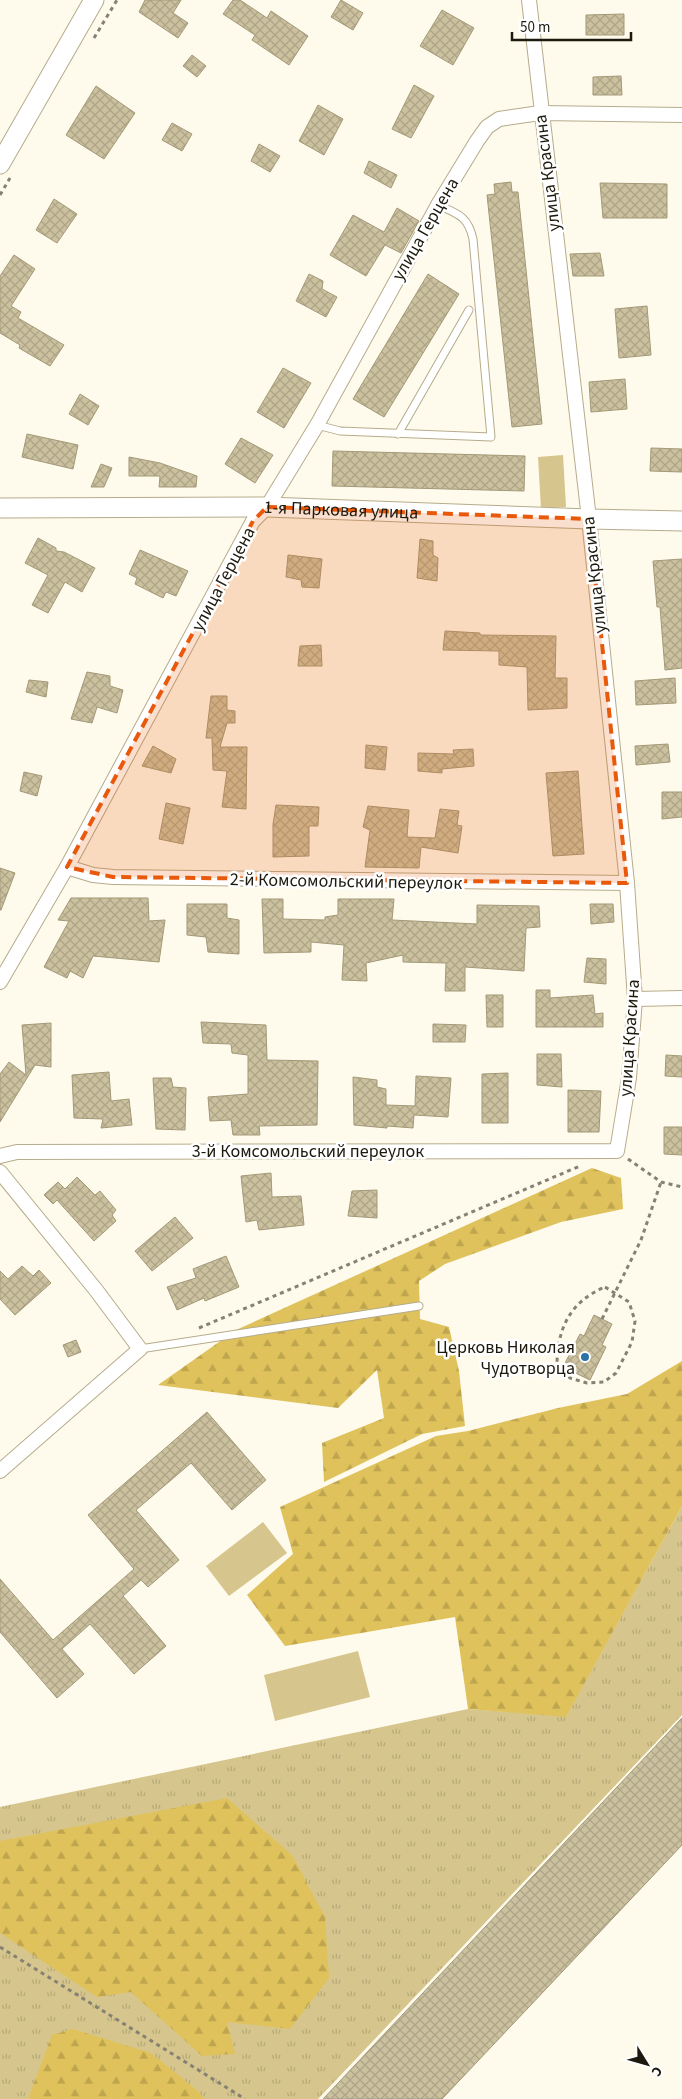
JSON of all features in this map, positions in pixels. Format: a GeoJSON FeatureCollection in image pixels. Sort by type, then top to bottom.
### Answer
{"type":"FeatureCollection","features":[{"type":"Feature","properties":{"kind":"street"},"geometry":{"type":"LineString","coordinates":[[0,164],[94,0]]}},
{"type":"Feature","properties":{"kind":"street","name":"улица Красина"},"geometry":{"type":"LineString","coordinates":[[528,0],[589,519],[627,884],[635,999],[629,1078],[617,1150]]}},
{"type":"Feature","properties":{"kind":"street","name":"улица Герцена"},"geometry":{"type":"LineString","coordinates":[[0,982],[67,867],[253,521],[267,507],[317,425],[438,204],[487,127],[499,119],[540,113],[682,115]]}},
{"type":"Feature","properties":{"kind":"street","name":"1-я Парковая улица"},"geometry":{"type":"LineString","coordinates":[[0,508],[267,507],[682,521]]}},
{"type":"Feature","properties":{"kind":"street","name":"2-й Комсомольский переулок"},"geometry":{"type":"LineString","coordinates":[[67,867],[93,875],[113,877],[627,884]]}},
{"type":"Feature","properties":{"kind":"street"},"geometry":{"type":"LineString","coordinates":[[635,999],[682,998]]}},
{"type":"Feature","properties":{"kind":"street","name":"3-й Комсомольский переулок"},"geometry":{"type":"LineString","coordinates":[[0,1156],[17,1152],[617,1150]]}},
{"type":"Feature","properties":{"kind":"street"},"geometry":{"type":"LineString","coordinates":[[0,1172],[96,1290],[140,1349],[0,1471]]}},
{"type":"Feature","properties":{"kind":"lane"},"geometry":{"type":"LineString","coordinates":[[317,425],[340,432],[491,437],[474,239],[470,226],[465,219],[438,204]]}},
{"type":"Feature","properties":{"kind":"lane"},"geometry":{"type":"LineString","coordinates":[[398,434],[469,310]]}},
{"type":"Feature","properties":{"kind":"lane"},"geometry":{"type":"LineString","coordinates":[[140,1349],[419,1306]]}},
{"type":"Feature","properties":{"kind":"path"},"geometry":{"type":"LineString","coordinates":[[617,1150],[661,1182],[682,1186]]}},
{"type":"Feature","properties":{"kind":"path"},"geometry":{"type":"LineString","coordinates":[[194,1330],[589,1162]]}},
{"type":"Feature","properties":{"kind":"path"},"geometry":{"type":"LineString","coordinates":[[602,1319],[642,1240],[661,1182]]}},
{"type":"Feature","properties":{"kind":"path"},"geometry":{"type":"LineString","coordinates":[[605,1287],[615,1293],[630,1302],[635,1321],[632,1342],[624,1361],[616,1373],[604,1382],[587,1383],[570,1378],[556,1366],[557,1344],[568,1316],[594,1291],[605,1287]]}},
{"type":"Feature","properties":{"kind":"path"},"geometry":{"type":"LineString","coordinates":[[0,1947],[245,2099]]}},
{"type":"Feature","properties":{"kind":"highlighted area"},"geometry":{"type":"Polygon","coordinates":[[[267,507],[589,519],[627,883],[113,877],[67,867],[253,521],[267,507]]]}},
{"type":"Feature","properties":{"kind":"green space"},"geometry":{"type":"Polygon","coordinates":[[[563,455],[566,507],[541,509],[538,457],[563,455]]]}},
{"type":"Feature","properties":{"kind":"green space"},"geometry":{"type":"Polygon","coordinates":[[[592,1168],[621,1178],[623,1209],[561,1222],[445,1264],[419,1281],[420,1319],[449,1327],[459,1371],[465,1426],[422,1434],[324,1482],[322,1443],[384,1418],[377,1370],[338,1408],[158,1385],[236,1330],[592,1168]]]}},
{"type":"Feature","properties":{"kind":"green space"},"geometry":{"type":"Polygon","coordinates":[[[682,1361],[682,1506],[566,1717],[468,1709],[455,1617],[285,1646],[247,1595],[293,1554],[280,1507],[436,1436],[468,1431],[558,1408],[627,1394],[682,1361]]]}},
{"type":"Feature","properties":{"kind":"green space"},"geometry":{"type":"Polygon","coordinates":[[[682,1506],[682,1715],[318,2099],[0,2099],[0,1807],[468,1709],[566,1716],[682,1506]]]}},
{"type":"Feature","properties":{"kind":"green space"},"geometry":{"type":"Polygon","coordinates":[[[263,1522],[287,1553],[229,1596],[206,1566],[263,1522]]]}},
{"type":"Feature","properties":{"kind":"green space"},"geometry":{"type":"Polygon","coordinates":[[[358,1651],[370,1697],[275,1721],[264,1675],[358,1651]]]}},
{"type":"Feature","properties":{"kind":"green space"},"geometry":{"type":"Polygon","coordinates":[[[227,1798],[292,1855],[325,1917],[329,1978],[290,2029],[227,2022],[235,2054],[202,2056],[131,1992],[97,1997],[0,1933],[0,1841],[227,1798]]]}},
{"type":"Feature","properties":{"kind":"green space"},"geometry":{"type":"Polygon","coordinates":[[[73,2029],[151,2053],[199,2092],[204,2099],[28,2099],[52,2035],[73,2029]]]}},
{"type":"Feature","properties":{"kind":"building"},"geometry":{"type":"Polygon","coordinates":[[[145,0],[181,0],[173,13],[188,23],[178,38],[139,12],[145,0]]]}},
{"type":"Feature","properties":{"kind":"building"},"geometry":{"type":"Polygon","coordinates":[[[233,0],[240,0],[267,18],[271,11],[308,36],[289,65],[252,40],[255,35],[223,14],[233,0]]]}},
{"type":"Feature","properties":{"kind":"building"},"geometry":{"type":"Polygon","coordinates":[[[341,0],[363,13],[353,30],[331,17],[341,0]]]}},
{"type":"Feature","properties":{"kind":"building"},"geometry":{"type":"Polygon","coordinates":[[[442,10],[474,28],[453,65],[420,46],[442,10]]]}},
{"type":"Feature","properties":{"kind":"building"},"geometry":{"type":"Polygon","coordinates":[[[624,14],[624,35],[586,35],[586,15],[624,14]]]}},
{"type":"Feature","properties":{"kind":"building"},"geometry":{"type":"Polygon","coordinates":[[[192,55],[206,66],[197,77],[183,66],[192,55]]]}},
{"type":"Feature","properties":{"kind":"building"},"geometry":{"type":"Polygon","coordinates":[[[621,76],[622,95],[593,95],[593,77],[621,76]]]}},
{"type":"Feature","properties":{"kind":"building"},"geometry":{"type":"Polygon","coordinates":[[[414,85],[434,96],[411,138],[392,129],[414,85]]]}},
{"type":"Feature","properties":{"kind":"building"},"geometry":{"type":"Polygon","coordinates":[[[96,86],[135,113],[104,159],[66,135],[96,86]]]}},
{"type":"Feature","properties":{"kind":"building"},"geometry":{"type":"Polygon","coordinates":[[[318,105],[343,119],[324,155],[299,141],[318,105]]]}},
{"type":"Feature","properties":{"kind":"building"},"geometry":{"type":"Polygon","coordinates":[[[172,123],[192,134],[182,151],[162,140],[172,123]]]}},
{"type":"Feature","properties":{"kind":"building"},"geometry":{"type":"Polygon","coordinates":[[[259,144],[280,156],[270,172],[251,161],[259,144]]]}},
{"type":"Feature","properties":{"kind":"building"},"geometry":{"type":"Polygon","coordinates":[[[369,161],[397,175],[391,188],[364,173],[369,161]]]}},
{"type":"Feature","properties":{"kind":"building"},"geometry":{"type":"Polygon","coordinates":[[[511,182],[512,192],[518,192],[542,424],[512,427],[487,195],[495,194],[494,184],[511,182]]]}},
{"type":"Feature","properties":{"kind":"building"},"geometry":{"type":"Polygon","coordinates":[[[600,183],[667,184],[667,218],[603,218],[600,183]]]}},
{"type":"Feature","properties":{"kind":"building"},"geometry":{"type":"Polygon","coordinates":[[[54,199],[77,214],[57,243],[36,230],[54,199]]]}},
{"type":"Feature","properties":{"kind":"building"},"geometry":{"type":"Polygon","coordinates":[[[397,208],[419,221],[401,253],[385,245],[366,276],[330,255],[353,215],[384,232],[397,208]]]}},
{"type":"Feature","properties":{"kind":"building"},"geometry":{"type":"Polygon","coordinates":[[[600,253],[604,276],[573,276],[570,254],[600,253]]]}},
{"type":"Feature","properties":{"kind":"building"},"geometry":{"type":"Polygon","coordinates":[[[14,255],[35,269],[11,306],[21,312],[18,318],[64,345],[50,366],[19,348],[20,345],[0,333],[0,276],[14,255]]]}},
{"type":"Feature","properties":{"kind":"building"},"geometry":{"type":"Polygon","coordinates":[[[309,274],[323,281],[322,289],[337,297],[326,317],[296,301],[309,274]]]}},
{"type":"Feature","properties":{"kind":"building"},"geometry":{"type":"Polygon","coordinates":[[[428,274],[459,294],[384,417],[353,399],[428,274]]]}},
{"type":"Feature","properties":{"kind":"building"},"geometry":{"type":"Polygon","coordinates":[[[647,306],[651,355],[619,358],[615,309],[647,306]]]}},
{"type":"Feature","properties":{"kind":"building"},"geometry":{"type":"Polygon","coordinates":[[[283,368],[311,383],[284,428],[257,412],[283,368]]]}},
{"type":"Feature","properties":{"kind":"building"},"geometry":{"type":"Polygon","coordinates":[[[625,379],[627,409],[591,412],[589,382],[625,379]]]}},
{"type":"Feature","properties":{"kind":"building"},"geometry":{"type":"Polygon","coordinates":[[[80,394],[99,406],[88,425],[69,414],[80,394]]]}},
{"type":"Feature","properties":{"kind":"building"},"geometry":{"type":"Polygon","coordinates":[[[27,434],[78,445],[73,469],[22,457],[27,434]]]}},
{"type":"Feature","properties":{"kind":"building"},"geometry":{"type":"Polygon","coordinates":[[[241,438],[273,455],[255,483],[225,464],[241,438]]]}},
{"type":"Feature","properties":{"kind":"building"},"geometry":{"type":"Polygon","coordinates":[[[651,448],[682,449],[682,472],[650,471],[651,448]]]}},
{"type":"Feature","properties":{"kind":"building"},"geometry":{"type":"Polygon","coordinates":[[[333,451],[525,456],[524,491],[332,486],[333,451]]]}},
{"type":"Feature","properties":{"kind":"building"},"geometry":{"type":"Polygon","coordinates":[[[129,457],[160,463],[197,476],[196,487],[159,487],[160,476],[129,476],[129,457]]]}},
{"type":"Feature","properties":{"kind":"building"},"geometry":{"type":"Polygon","coordinates":[[[101,464],[112,468],[104,487],[91,487],[101,464]]]}},
{"type":"Feature","properties":{"kind":"building"},"geometry":{"type":"Polygon","coordinates":[[[38,538],[56,548],[56,551],[64,552],[95,568],[82,592],[65,582],[48,613],[32,605],[48,575],[25,563],[38,538]]]}},
{"type":"Feature","properties":{"kind":"building"},"geometry":{"type":"Polygon","coordinates":[[[420,539],[433,541],[433,555],[438,558],[437,581],[417,578],[420,539]]]}},
{"type":"Feature","properties":{"kind":"building"},"geometry":{"type":"Polygon","coordinates":[[[140,550],[188,571],[176,596],[166,592],[163,598],[135,584],[137,578],[129,574],[140,550]]]}},
{"type":"Feature","properties":{"kind":"building"},"geometry":{"type":"Polygon","coordinates":[[[288,555],[322,559],[319,588],[302,587],[301,580],[286,577],[288,555]]]}},
{"type":"Feature","properties":{"kind":"building"},"geometry":{"type":"Polygon","coordinates":[[[682,559],[682,668],[665,670],[660,607],[657,607],[653,561],[682,559]]]}},
{"type":"Feature","properties":{"kind":"building"},"geometry":{"type":"Polygon","coordinates":[[[445,631],[480,633],[480,635],[556,636],[555,678],[567,678],[567,708],[528,710],[527,667],[499,665],[499,651],[443,650],[445,631]]]}},
{"type":"Feature","properties":{"kind":"building"},"geometry":{"type":"Polygon","coordinates":[[[321,645],[322,666],[298,666],[300,646],[321,645]]]}},
{"type":"Feature","properties":{"kind":"building"},"geometry":{"type":"Polygon","coordinates":[[[87,672],[110,676],[110,686],[123,690],[117,713],[97,707],[92,723],[71,719],[87,672]]]}},
{"type":"Feature","properties":{"kind":"building"},"geometry":{"type":"Polygon","coordinates":[[[675,678],[676,703],[636,705],[635,681],[675,678]]]}},
{"type":"Feature","properties":{"kind":"building"},"geometry":{"type":"Polygon","coordinates":[[[29,680],[48,682],[46,697],[26,692],[29,680]]]}},
{"type":"Feature","properties":{"kind":"building"},"geometry":{"type":"Polygon","coordinates":[[[211,696],[227,696],[227,710],[235,711],[235,723],[227,723],[220,747],[247,747],[246,809],[222,807],[227,771],[213,770],[212,738],[206,738],[211,696]]]}},
{"type":"Feature","properties":{"kind":"building"},"geometry":{"type":"Polygon","coordinates":[[[668,744],[670,762],[636,765],[635,746],[668,744]]]}},
{"type":"Feature","properties":{"kind":"building"},"geometry":{"type":"Polygon","coordinates":[[[366,745],[387,747],[385,770],[365,768],[366,745]]]}},
{"type":"Feature","properties":{"kind":"building"},"geometry":{"type":"Polygon","coordinates":[[[153,746],[176,759],[171,773],[142,766],[153,746]]]}},
{"type":"Feature","properties":{"kind":"building"},"geometry":{"type":"Polygon","coordinates":[[[473,749],[474,766],[442,769],[442,773],[418,771],[418,753],[454,754],[453,750],[473,749]]]}},
{"type":"Feature","properties":{"kind":"building"},"geometry":{"type":"Polygon","coordinates":[[[578,771],[584,854],[553,856],[546,773],[578,771]]]}},
{"type":"Feature","properties":{"kind":"building"},"geometry":{"type":"Polygon","coordinates":[[[24,772],[42,776],[37,796],[20,791],[24,772]]]}},
{"type":"Feature","properties":{"kind":"building"},"geometry":{"type":"Polygon","coordinates":[[[662,792],[682,792],[682,817],[662,819],[662,792]]]}},
{"type":"Feature","properties":{"kind":"building"},"geometry":{"type":"Polygon","coordinates":[[[166,803],[190,808],[183,844],[159,839],[166,803]]]}},
{"type":"Feature","properties":{"kind":"building"},"geometry":{"type":"Polygon","coordinates":[[[276,805],[319,807],[318,826],[309,826],[309,856],[273,857],[273,824],[276,805]]]}},
{"type":"Feature","properties":{"kind":"building"},"geometry":{"type":"Polygon","coordinates":[[[368,806],[409,810],[407,837],[435,838],[440,809],[459,811],[457,825],[462,826],[458,853],[421,847],[419,868],[365,867],[370,830],[363,827],[368,806]]]}},
{"type":"Feature","properties":{"kind":"building"},"geometry":{"type":"Polygon","coordinates":[[[0,868],[15,873],[1,910],[0,910],[0,868]]]}},
{"type":"Feature","properties":{"kind":"building"},"geometry":{"type":"Polygon","coordinates":[[[71,898],[148,898],[149,921],[165,920],[159,962],[93,956],[83,978],[70,971],[67,978],[44,967],[69,921],[58,920],[71,898]]]}},
{"type":"Feature","properties":{"kind":"building"},"geometry":{"type":"Polygon","coordinates":[[[262,899],[283,899],[283,919],[325,920],[325,917],[338,915],[338,899],[394,899],[392,920],[477,924],[477,905],[539,906],[540,927],[526,928],[524,971],[465,967],[465,991],[445,991],[446,963],[403,962],[403,955],[366,963],[367,981],[342,980],[344,945],[311,942],[311,952],[264,953],[262,899]]]}},
{"type":"Feature","properties":{"kind":"building"},"geometry":{"type":"Polygon","coordinates":[[[187,904],[227,904],[227,918],[239,920],[239,954],[208,952],[206,937],[187,935],[187,904]]]}},
{"type":"Feature","properties":{"kind":"building"},"geometry":{"type":"Polygon","coordinates":[[[590,904],[613,904],[614,922],[591,924],[590,904]]]}},
{"type":"Feature","properties":{"kind":"building"},"geometry":{"type":"Polygon","coordinates":[[[587,958],[606,959],[606,984],[584,982],[587,958]]]}},
{"type":"Feature","properties":{"kind":"building"},"geometry":{"type":"Polygon","coordinates":[[[536,990],[550,990],[550,998],[593,995],[595,1014],[603,1013],[603,1027],[536,1027],[536,990]]]}},
{"type":"Feature","properties":{"kind":"building"},"geometry":{"type":"Polygon","coordinates":[[[486,995],[503,995],[503,1027],[487,1027],[486,995]]]}},
{"type":"Feature","properties":{"kind":"building"},"geometry":{"type":"Polygon","coordinates":[[[201,1022],[266,1025],[267,1060],[318,1061],[317,1125],[259,1126],[260,1135],[233,1135],[231,1120],[210,1121],[208,1097],[248,1094],[248,1055],[232,1053],[231,1044],[203,1043],[201,1022]]]}},
{"type":"Feature","properties":{"kind":"building"},"geometry":{"type":"Polygon","coordinates":[[[51,1023],[51,1067],[35,1065],[0,1122],[0,1074],[9,1062],[26,1075],[22,1025],[51,1023]]]}},
{"type":"Feature","properties":{"kind":"building"},"geometry":{"type":"Polygon","coordinates":[[[433,1024],[466,1025],[465,1042],[433,1042],[433,1024]]]}},
{"type":"Feature","properties":{"kind":"building"},"geometry":{"type":"Polygon","coordinates":[[[537,1054],[561,1054],[562,1087],[537,1085],[537,1054]]]}},
{"type":"Feature","properties":{"kind":"building"},"geometry":{"type":"Polygon","coordinates":[[[666,1055],[682,1056],[682,1077],[665,1076],[666,1055]]]}},
{"type":"Feature","properties":{"kind":"building"},"geometry":{"type":"Polygon","coordinates":[[[109,1072],[111,1101],[129,1099],[132,1125],[101,1128],[103,1119],[74,1118],[72,1075],[109,1072]]]}},
{"type":"Feature","properties":{"kind":"building"},"geometry":{"type":"Polygon","coordinates":[[[508,1073],[508,1123],[482,1123],[482,1074],[508,1073]]]}},
{"type":"Feature","properties":{"kind":"building"},"geometry":{"type":"Polygon","coordinates":[[[416,1076],[451,1078],[448,1117],[414,1115],[413,1128],[354,1125],[353,1077],[377,1080],[377,1087],[386,1089],[386,1105],[415,1106],[416,1076]]]}},
{"type":"Feature","properties":{"kind":"building"},"geometry":{"type":"Polygon","coordinates":[[[153,1078],[171,1078],[173,1087],[186,1088],[185,1130],[156,1129],[153,1078]]]}},
{"type":"Feature","properties":{"kind":"building"},"geometry":{"type":"Polygon","coordinates":[[[568,1090],[601,1091],[599,1132],[568,1132],[568,1090]]]}},
{"type":"Feature","properties":{"kind":"building"},"geometry":{"type":"Polygon","coordinates":[[[664,1127],[682,1127],[682,1155],[664,1154],[664,1127]]]}},
{"type":"Feature","properties":{"kind":"building"},"geometry":{"type":"Polygon","coordinates":[[[271,1173],[272,1197],[301,1196],[304,1225],[259,1230],[257,1220],[246,1222],[241,1176],[271,1173]]]}},
{"type":"Feature","properties":{"kind":"building"},"geometry":{"type":"Polygon","coordinates":[[[77,1177],[95,1195],[100,1191],[116,1210],[112,1215],[116,1221],[94,1241],[57,1200],[53,1204],[44,1195],[58,1182],[65,1189],[77,1177]]]}},
{"type":"Feature","properties":{"kind":"building"},"geometry":{"type":"Polygon","coordinates":[[[377,1190],[377,1218],[348,1216],[352,1191],[377,1190]]]}},
{"type":"Feature","properties":{"kind":"building"},"geometry":{"type":"Polygon","coordinates":[[[175,1217],[193,1238],[152,1271],[135,1251],[175,1217]]]}},
{"type":"Feature","properties":{"kind":"building"},"geometry":{"type":"Polygon","coordinates":[[[226,1256],[239,1287],[205,1301],[204,1298],[177,1310],[167,1287],[196,1278],[193,1269],[226,1256]]]}},
{"type":"Feature","properties":{"kind":"building"},"geometry":{"type":"Polygon","coordinates":[[[22,1266],[33,1276],[39,1270],[51,1283],[15,1315],[0,1299],[0,1271],[8,1279],[22,1266]]]}},
{"type":"Feature","properties":{"kind":"building","name":"Церковь Николая Чудотворца"},"geometry":{"type":"Polygon","coordinates":[[[594,1315],[612,1324],[602,1345],[606,1347],[590,1380],[563,1367],[580,1334],[584,1336],[594,1315]]]}},
{"type":"Feature","properties":{"kind":"building"},"geometry":{"type":"Polygon","coordinates":[[[76,1340],[81,1352],[68,1357],[63,1345],[76,1340]]]}},
{"type":"Feature","properties":{"kind":"building"},"geometry":{"type":"Polygon","coordinates":[[[207,1412],[266,1480],[232,1510],[191,1463],[136,1510],[179,1560],[148,1587],[141,1580],[123,1596],[166,1646],[134,1674],[90,1624],[62,1649],[84,1674],[57,1698],[0,1632],[0,1579],[53,1640],[134,1569],[88,1515],[207,1412]]]}},
{"type":"Feature","properties":{"kind":"building"},"geometry":{"type":"Polygon","coordinates":[[[682,1718],[682,1845],[442,2099],[323,2099],[682,1718]]]}},
{"type":"Feature","properties":{"kind":"place","name":"Церковь Николая Чудотворца"},"geometry":{"type":"Point","coordinates":[585,1357]}}]}
